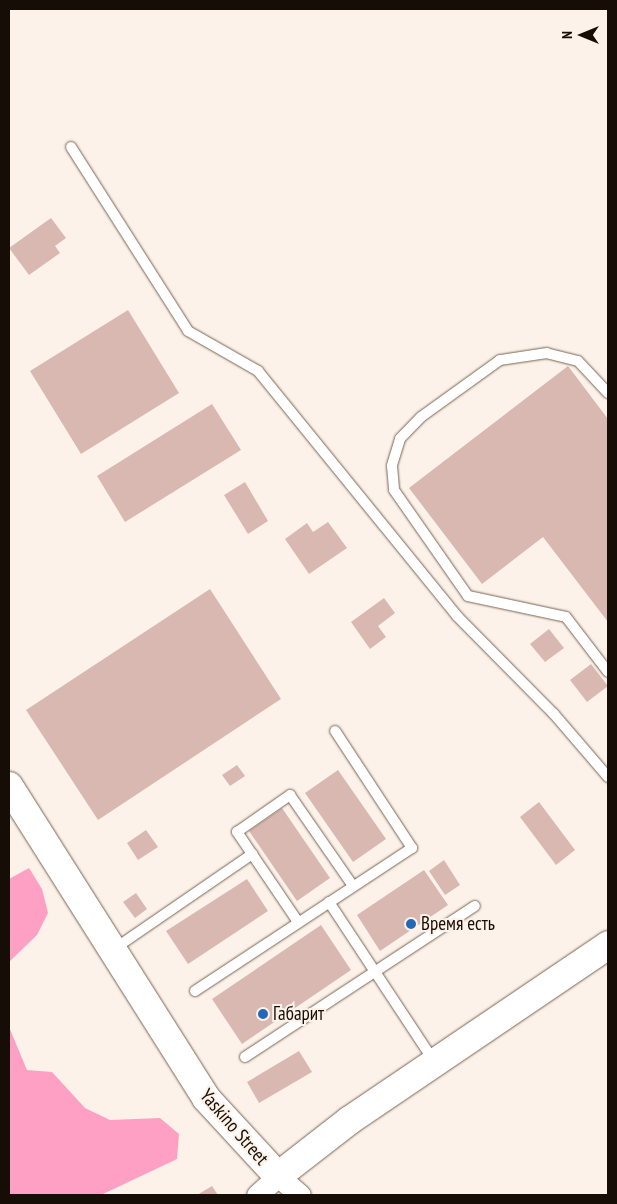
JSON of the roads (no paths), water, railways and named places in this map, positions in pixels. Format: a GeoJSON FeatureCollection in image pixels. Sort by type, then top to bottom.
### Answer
{"type":"FeatureCollection","features":[{"type":"Feature","properties":{"kind":"street","name":"Yaskino Street"},"geometry":{"type":"LineString","coordinates":[[9,786],[206,1098],[278,1176],[350,1120],[608,945]]}},
{"type":"Feature","properties":{"kind":"street"},"geometry":{"type":"LineString","coordinates":[[257,1195],[278,1176],[300,1195]]}},
{"type":"Feature","properties":{"kind":"lane"},"geometry":{"type":"LineString","coordinates":[[71,147],[188,331],[258,371],[457,616],[554,714],[608,777]]}},
{"type":"Feature","properties":{"kind":"lane"},"geometry":{"type":"LineString","coordinates":[[608,392],[578,362],[547,353],[500,360],[421,417],[400,439],[392,466],[394,490],[468,596],[566,617],[608,672]]}},
{"type":"Feature","properties":{"kind":"lane"},"geometry":{"type":"LineString","coordinates":[[195,991],[412,848],[335,731]]}},
{"type":"Feature","properties":{"kind":"lane"},"geometry":{"type":"LineString","coordinates":[[298,922],[237,832],[290,795],[353,886]]}},
{"type":"Feature","properties":{"kind":"lane"},"geometry":{"type":"LineString","coordinates":[[112,950],[252,854]]}},
{"type":"Feature","properties":{"kind":"lane"},"geometry":{"type":"LineString","coordinates":[[329,902],[435,1064]]}},
{"type":"Feature","properties":{"kind":"lane"},"geometry":{"type":"LineString","coordinates":[[245,1056],[475,906]]}},
{"type":"Feature","properties":{"kind":"place","name":"Время есть"},"geometry":{"type":"Point","coordinates":[411,924]}},
{"type":"Feature","properties":{"kind":"place","name":"Габарит"},"geometry":{"type":"Point","coordinates":[263,1014]}}]}
